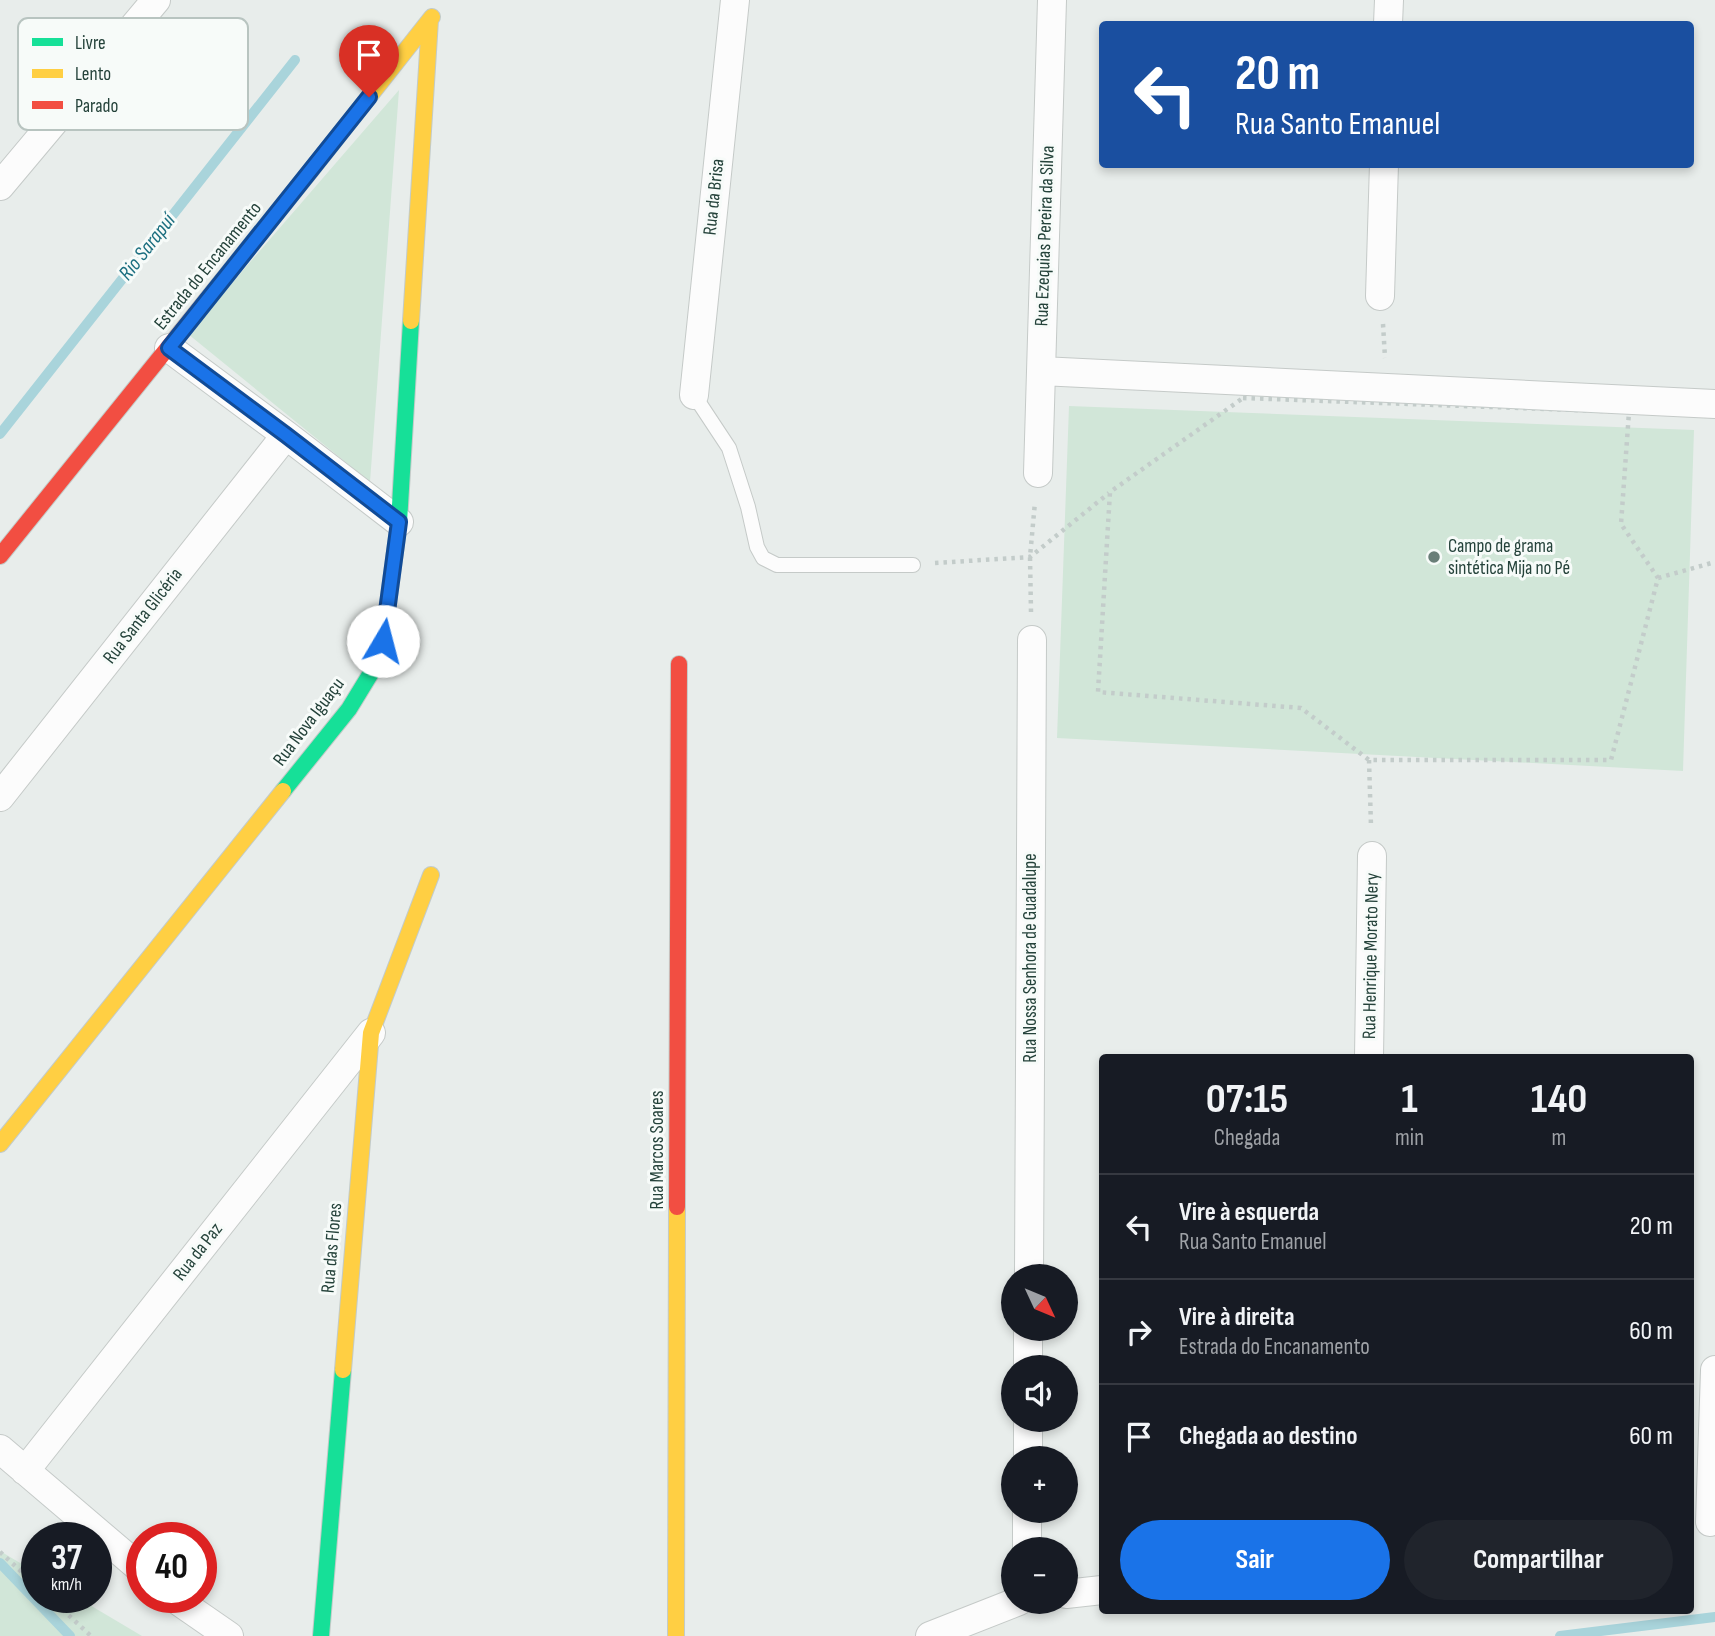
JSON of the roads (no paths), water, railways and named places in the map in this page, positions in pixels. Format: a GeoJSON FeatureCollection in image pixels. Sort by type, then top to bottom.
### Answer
{"type":"FeatureCollection","features":[{"type":"Feature","properties":{"kind":"street"},"geometry":{"type":"LineString","coordinates":[[139,18],[156,0]]}},
{"type":"Feature","properties":{"kind":"street","name":"Estrada do Encanamento"},"geometry":{"type":"LineString","coordinates":[[0,556],[445,0]]}},
{"type":"Feature","properties":{"kind":"street","name":"Rua da Brisa"},"geometry":{"type":"LineString","coordinates":[[694,395],[735,0]]}},
{"type":"Feature","properties":{"kind":"street","name":"Rua Ezequias Pereira da Silva"},"geometry":{"type":"LineString","coordinates":[[1038,473],[1052,0]]}},
{"type":"Feature","properties":{"kind":"street"},"geometry":{"type":"LineString","coordinates":[[1388,21],[1389,0]]}},
{"type":"Feature","properties":{"kind":"street","name":"Rua Nova Iguaçu"},"geometry":{"type":"LineString","coordinates":[[0,1144],[349,709],[371,673],[383,641],[399,522],[430,20]]}},
{"type":"Feature","properties":{"kind":"street"},"geometry":{"type":"LineString","coordinates":[[0,187],[10,159],[37,130]]}},
{"type":"Feature","properties":{"kind":"street"},"geometry":{"type":"LineString","coordinates":[[1380,296],[1384,168]]}},
{"type":"Feature","properties":{"kind":"street"},"geometry":{"type":"LineString","coordinates":[[169,348],[399,522]]}},
{"type":"Feature","properties":{"kind":"street"},"geometry":{"type":"LineString","coordinates":[[1041,372],[1388,396],[1715,404]]}},
{"type":"Feature","properties":{"kind":"street","name":"Rua Santa Glicéria"},"geometry":{"type":"LineString","coordinates":[[0,797],[286,435]]}},
{"type":"Feature","properties":{"kind":"street","name":"Rua Nossa Senhora de Guadalupe"},"geometry":{"type":"LineString","coordinates":[[1028,1264],[1032,640]]}},
{"type":"Feature","properties":{"kind":"street","name":"Rua Marcos Soares"},"geometry":{"type":"LineString","coordinates":[[676,1636],[679,664]]}},
{"type":"Feature","properties":{"kind":"street","name":"Rua Henrique Morato Nery"},"geometry":{"type":"LineString","coordinates":[[1369,1054],[1372,856]]}},
{"type":"Feature","properties":{"kind":"street","name":"Rua das Flores"},"geometry":{"type":"LineString","coordinates":[[321,1636],[371,1033],[431,875]]}},
{"type":"Feature","properties":{"kind":"street","name":"Rua da Paz"},"geometry":{"type":"LineString","coordinates":[[25,1471],[371,1033]]}},
{"type":"Feature","properties":{"kind":"street"},"geometry":{"type":"LineString","coordinates":[[1705,1523],[1715,1370]]}},
{"type":"Feature","properties":{"kind":"street"},"geometry":{"type":"LineString","coordinates":[[0,1449],[126,1556]]}},
{"type":"Feature","properties":{"kind":"street"},"geometry":{"type":"LineString","coordinates":[[1078,1593],[1099,1590]]}},
{"type":"Feature","properties":{"kind":"street"},"geometry":{"type":"LineString","coordinates":[[930,1636],[1001,1608]]}},
{"type":"Feature","properties":{"kind":"street"},"geometry":{"type":"LineString","coordinates":[[196,1613],[229,1636]]}},
{"type":"Feature","properties":{"kind":"lane"},"geometry":{"type":"LineString","coordinates":[[694,395],[729,448],[757,547],[763,558],[777,565],[913,565]]}},
{"type":"Feature","properties":{"kind":"waterway","name":"Rio Sarapuí"},"geometry":{"type":"LineString","coordinates":[[248,120],[295,60]]}},
{"type":"Feature","properties":{"kind":"waterway","name":"Rio Sarapuí"},"geometry":{"type":"LineString","coordinates":[[0,434],[240,130]]}},
{"type":"Feature","properties":{"kind":"waterway"},"geometry":{"type":"LineString","coordinates":[[0,1563],[70,1636]]}},
{"type":"Feature","properties":{"kind":"waterway"},"geometry":{"type":"LineString","coordinates":[[1560,1636],[1715,1617]]}},
{"type":"Feature","properties":{"kind":"place","name":"Campo de grama sintética Mija no Pé"},"geometry":{"type":"Point","coordinates":[1434,557]}}]}
